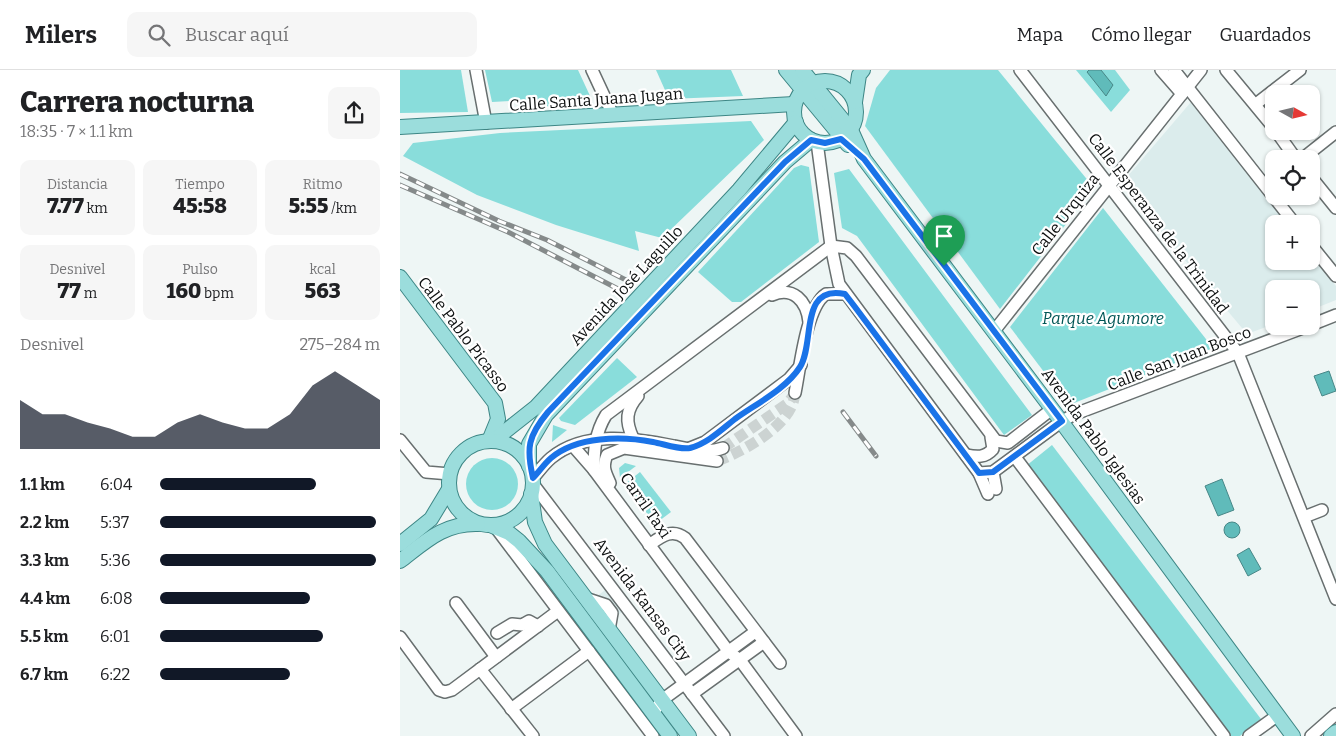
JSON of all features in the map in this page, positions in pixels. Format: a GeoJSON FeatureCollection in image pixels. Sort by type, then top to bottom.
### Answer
{"type":"FeatureCollection","features":[{"type":"Feature","properties":{"kind":"main road"},"geometry":{"type":"LineString","coordinates":[[786,70],[807,86]]}},
{"type":"Feature","properties":{"kind":"main road"},"geometry":{"type":"LineString","coordinates":[[802,70],[807,86]]}},
{"type":"Feature","properties":{"kind":"main road"},"geometry":{"type":"LineString","coordinates":[[836,82],[861,72]]}},
{"type":"Feature","properties":{"kind":"main road"},"geometry":{"type":"LineString","coordinates":[[855,102],[848,90],[836,82],[824,80],[807,86],[794,104],[796,122],[802,132],[814,141],[833,142],[846,135],[856,116],[855,102],[861,72]]}},
{"type":"Feature","properties":{"kind":"main road","name":"Avenida Pablo Iglesias"},"geometry":{"type":"LineString","coordinates":[[807,86],[1062,421],[1295,736]]}},
{"type":"Feature","properties":{"kind":"main road","name":"Calle Santa Juana Jugan"},"geometry":{"type":"LineString","coordinates":[[400,127],[794,104]]}},
{"type":"Feature","properties":{"kind":"main road"},"geometry":{"type":"LineString","coordinates":[[743,196],[796,122]]}},
{"type":"Feature","properties":{"kind":"main road"},"geometry":{"type":"LineString","coordinates":[[743,196],[814,141]]}},
{"type":"Feature","properties":{"kind":"main road","name":"Avenida José Laguillo"},"geometry":{"type":"LineString","coordinates":[[544,408],[743,196]]}},
{"type":"Feature","properties":{"kind":"main road","name":"Calle Pablo Picasso"},"geometry":{"type":"LineString","coordinates":[[400,276],[495,404],[498,420],[491,441]]}},
{"type":"Feature","properties":{"kind":"main road"},"geometry":{"type":"LineString","coordinates":[[495,404],[514,415],[528,414]]}},
{"type":"Feature","properties":{"kind":"main road"},"geometry":{"type":"LineString","coordinates":[[544,408],[528,414],[491,441],[472,446],[458,457],[450,474],[449,489],[453,501],[460,512],[519,541],[546,571],[670,736]]}},
{"type":"Feature","properties":{"kind":"main road"},"geometry":{"type":"LineString","coordinates":[[544,408],[531,438],[528,453],[535,522],[545,544],[690,736]]}},
{"type":"Feature","properties":{"kind":"main road"},"geometry":{"type":"LineString","coordinates":[[400,561],[441,531],[453,525],[489,526],[506,523],[514,519],[527,504],[532,480],[516,449],[507,444],[491,441]]}},
{"type":"Feature","properties":{"kind":"main road"},"geometry":{"type":"LineString","coordinates":[[400,544],[431,519],[449,489]]}},
{"type":"Feature","properties":{"kind":"main road"},"geometry":{"type":"LineString","coordinates":[[1331,736],[1336,732]]}},
{"type":"Feature","properties":{"kind":"street"},"geometry":{"type":"LineString","coordinates":[[476,70],[486,123]]}},
{"type":"Feature","properties":{"kind":"street"},"geometry":{"type":"LineString","coordinates":[[592,70],[612,115]]}},
{"type":"Feature","properties":{"kind":"street","name":"Calle Esperanza de la Trinidad"},"geometry":{"type":"LineString","coordinates":[[1020,70],[1238,353],[1336,599]]}},
{"type":"Feature","properties":{"kind":"street"},"geometry":{"type":"LineString","coordinates":[[1161,70],[1185,90]]}},
{"type":"Feature","properties":{"kind":"street"},"geometry":{"type":"LineString","coordinates":[[1174,70],[1185,90],[1288,215]]}},
{"type":"Feature","properties":{"kind":"street","name":"Calle Urquiza"},"geometry":{"type":"LineString","coordinates":[[994,331],[1201,70]]}},
{"type":"Feature","properties":{"kind":"street"},"geometry":{"type":"LineString","coordinates":[[1226,70],[1265,116]]}},
{"type":"Feature","properties":{"kind":"street"},"geometry":{"type":"LineString","coordinates":[[1256,104],[1300,70]]}},
{"type":"Feature","properties":{"kind":"street"},"geometry":{"type":"LineString","coordinates":[[1314,150],[1336,132]]}},
{"type":"Feature","properties":{"kind":"street"},"geometry":{"type":"LineString","coordinates":[[814,141],[837,280],[845,294],[992,492],[993,472],[979,473]]}},
{"type":"Feature","properties":{"kind":"street"},"geometry":{"type":"LineString","coordinates":[[1320,188],[1336,208]]}},
{"type":"Feature","properties":{"kind":"street"},"geometry":{"type":"LineString","coordinates":[[594,470],[596,440],[599,428],[606,415],[644,389],[831,246],[847,248],[856,256],[992,437],[1001,444],[1008,444],[1052,408]]}},
{"type":"Feature","properties":{"kind":"street"},"geometry":{"type":"LineString","coordinates":[[1320,256],[1336,276]]}},
{"type":"Feature","properties":{"kind":"street"},"geometry":{"type":"LineString","coordinates":[[765,298],[777,293],[789,292],[801,298],[808,311],[809,326]]}},
{"type":"Feature","properties":{"kind":"street"},"geometry":{"type":"LineString","coordinates":[[795,393],[809,326],[820,298],[832,293],[845,294]]}},
{"type":"Feature","properties":{"kind":"street"},"geometry":{"type":"LineString","coordinates":[[1320,321],[1336,315]]}},
{"type":"Feature","properties":{"kind":"street","name":"Calle San Juan Bosco"},"geometry":{"type":"LineString","coordinates":[[993,472],[1062,421],[1285,335]]}},
{"type":"Feature","properties":{"kind":"street"},"geometry":{"type":"LineString","coordinates":[[688,448],[706,442],[789,379],[801,365]]}},
{"type":"Feature","properties":{"kind":"street"},"geometry":{"type":"LineString","coordinates":[[633,438],[628,427],[627,415],[630,405],[644,389]]}},
{"type":"Feature","properties":{"kind":"street"},"geometry":{"type":"LineString","coordinates":[[966,455],[980,457],[987,454],[993,449],[992,437]]}},
{"type":"Feature","properties":{"kind":"street"},"geometry":{"type":"LineString","coordinates":[[532,480],[552,457],[573,446],[596,440],[633,438],[705,451],[724,448]]}},
{"type":"Feature","properties":{"kind":"street"},"geometry":{"type":"LineString","coordinates":[[400,440],[426,472],[450,474]]}},
{"type":"Feature","properties":{"kind":"street"},"geometry":{"type":"LineString","coordinates":[[573,446],[651,544],[796,736]]}},
{"type":"Feature","properties":{"kind":"street","name":"Carril Taxi"},"geometry":{"type":"LineString","coordinates":[[651,544],[603,470],[607,455],[624,448],[717,460]]}},
{"type":"Feature","properties":{"kind":"street"},"geometry":{"type":"LineString","coordinates":[[1015,457],[1224,736]]}},
{"type":"Feature","properties":{"kind":"street","name":"Avenida Kansas City"},"geometry":{"type":"LineString","coordinates":[[532,480],[724,736]]}},
{"type":"Feature","properties":{"kind":"street"},"geometry":{"type":"LineString","coordinates":[[1304,517],[1322,510]]}},
{"type":"Feature","properties":{"kind":"street"},"geometry":{"type":"LineString","coordinates":[[489,526],[558,611],[653,736]]}},
{"type":"Feature","properties":{"kind":"street"},"geometry":{"type":"LineString","coordinates":[[651,544],[671,532],[685,538],[780,663]]}},
{"type":"Feature","properties":{"kind":"street"},"geometry":{"type":"LineString","coordinates":[[456,603],[496,657]]}},
{"type":"Feature","properties":{"kind":"street"},"geometry":{"type":"LineString","coordinates":[[400,637],[439,690],[445,692],[452,690],[558,611]]}},
{"type":"Feature","properties":{"kind":"street"},"geometry":{"type":"LineString","coordinates":[[497,633],[512,624],[522,625],[529,621],[538,626]]}},
{"type":"Feature","properties":{"kind":"street"},"geometry":{"type":"LineString","coordinates":[[653,713],[662,700],[756,632]]}},
{"type":"Feature","properties":{"kind":"street"},"geometry":{"type":"LineString","coordinates":[[692,694],[764,642]]}},
{"type":"Feature","properties":{"kind":"street"},"geometry":{"type":"LineString","coordinates":[[511,709],[588,651]]}},
{"type":"Feature","properties":{"kind":"street"},"geometry":{"type":"LineString","coordinates":[[480,669],[532,736]]}},
{"type":"Feature","properties":{"kind":"street"},"geometry":{"type":"LineString","coordinates":[[1295,736],[1314,733],[1336,714]]}},
{"type":"Feature","properties":{"kind":"street"},"geometry":{"type":"LineString","coordinates":[[1249,736],[1278,715]]}},
{"type":"Feature","properties":{"kind":"shaded area"},"geometry":{"type":"Polygon","coordinates":[[[1089,70],[1101,70],[1113,85],[1106,96],[1087,72],[1089,70]]]}},
{"type":"Feature","properties":{"kind":"shaded area"},"geometry":{"type":"Polygon","coordinates":[[[1191,102],[1265,196],[1265,205],[1272,205],[1280,215],[1265,215],[1265,270],[1320,270],[1320,266],[1336,286],[1336,300],[1320,306],[1320,280],[1265,280],[1265,327],[1247,334],[1121,184],[1191,102]]]}},
{"type":"Feature","properties":{"kind":"shaded area"},"geometry":{"type":"Polygon","coordinates":[[[1329,371],[1336,391],[1322,396],[1314,376],[1329,371]]]}},
{"type":"Feature","properties":{"kind":"shaded area"},"geometry":{"type":"Polygon","coordinates":[[[1222,479],[1234,510],[1218,516],[1205,486],[1222,479]]]}},
{"type":"Feature","properties":{"kind":"shaded area"},"geometry":{"type":"Polygon","coordinates":[[[1229,522],[1235,522],[1240,527],[1238,536],[1229,538],[1224,533],[1224,527],[1229,522]]]}},
{"type":"Feature","properties":{"kind":"shaded area"},"geometry":{"type":"Polygon","coordinates":[[[1249,548],[1261,569],[1248,576],[1237,555],[1249,548]]]}},
{"type":"Feature","properties":{"kind":"shaded area"},"geometry":{"type":"Polygon","coordinates":[[[605,590],[622,612],[613,619],[596,597],[605,590]]]}},
{"type":"Feature","properties":{"kind":"green space"},"geometry":{"type":"Polygon","coordinates":[[[400,70],[461,70],[468,112],[400,113],[400,70]]]}},
{"type":"Feature","properties":{"kind":"green space"},"geometry":{"type":"Polygon","coordinates":[[[485,70],[578,70],[591,98],[558,98],[558,106],[533,107],[532,100],[492,102],[485,70]]]}},
{"type":"Feature","properties":{"kind":"green space"},"geometry":{"type":"Polygon","coordinates":[[[656,70],[731,70],[743,96],[669,99],[656,70]]]}},
{"type":"Feature","properties":{"kind":"green space"},"geometry":{"type":"Polygon","coordinates":[[[890,70],[998,70],[1094,188],[1000,309],[865,126],[876,88],[890,70]]]}},
{"type":"Feature","properties":{"kind":"green space"},"geometry":{"type":"Polygon","coordinates":[[[1076,70],[1115,70],[1130,90],[1111,112],[1076,70]]]}},
{"type":"Feature","properties":{"kind":"green space"},"geometry":{"type":"Polygon","coordinates":[[[751,121],[764,140],[662,238],[635,231],[639,251],[556,225],[477,195],[403,156],[413,143],[500,133],[751,121]]]}},
{"type":"Feature","properties":{"kind":"green space"},"geometry":{"type":"Polygon","coordinates":[[[801,165],[809,167],[819,242],[741,302],[732,302],[698,272],[794,168],[801,165]]]}},
{"type":"Feature","properties":{"kind":"green space"},"geometry":{"type":"Polygon","coordinates":[[[849,169],[1032,415],[1004,435],[857,236],[842,228],[834,173],[849,169]]]}},
{"type":"Feature","properties":{"kind":"green space","name":"Parque Agumore"},"geometry":{"type":"Polygon","coordinates":[[[1103,208],[1213,348],[1069,405],[1010,327],[1103,208]]]}},
{"type":"Feature","properties":{"kind":"green space"},"geometry":{"type":"Polygon","coordinates":[[[617,358],[637,377],[575,425],[561,421],[559,418],[617,358]]]}},
{"type":"Feature","properties":{"kind":"green space"},"geometry":{"type":"Polygon","coordinates":[[[553,425],[567,430],[552,442],[553,425]]]}},
{"type":"Feature","properties":{"kind":"green space"},"geometry":{"type":"Polygon","coordinates":[[[1052,445],[1261,719],[1240,736],[1228,736],[1026,466],[1052,445]]]}},
{"type":"Feature","properties":{"kind":"green space"},"geometry":{"type":"Polygon","coordinates":[[[492,458],[506,462],[514,470],[518,484],[514,498],[506,506],[492,510],[478,506],[470,498],[466,484],[470,470],[478,462],[492,458]]]}},
{"type":"Feature","properties":{"kind":"green space"},"geometry":{"type":"Polygon","coordinates":[[[625,463],[636,466],[620,478],[619,468],[625,463]]]}},
{"type":"Feature","properties":{"kind":"green space"},"geometry":{"type":"Polygon","coordinates":[[[640,472],[671,512],[655,524],[625,484],[640,472]]]}},
{"type":"Feature","properties":{"kind":"green space"},"geometry":{"type":"Polygon","coordinates":[[[575,595],[646,688],[644,690],[573,597],[575,595]]]}},
{"type":"Feature","properties":{"kind":"tunnel"},"geometry":{"type":"LineString","coordinates":[[717,461],[753,444],[777,426],[786,416],[792,405],[795,393]]}},
{"type":"Feature","properties":{"kind":"tunnel"},"geometry":{"type":"LineString","coordinates":[[723,448],[787,404],[794,395]]}},
{"type":"Feature","properties":{"kind":"railway"},"geometry":{"type":"LineString","coordinates":[[400,174],[499,221],[547,240],[626,280]]}},
{"type":"Feature","properties":{"kind":"railway"},"geometry":{"type":"LineString","coordinates":[[400,185],[508,232],[622,291]]}},
{"type":"Feature","properties":{"kind":"railway"},"geometry":{"type":"LineString","coordinates":[[843,412],[876,456]]}},
{"type":"Feature","properties":{"kind":"route"},"geometry":{"type":"LineString","coordinates":[[841,139],[864,159],[944,266],[1062,421],[993,472],[979,473],[845,294],[836,292],[826,294],[817,303],[809,326],[801,365],[789,379],[706,442],[688,448],[633,438],[596,440],[573,446],[552,457],[533,478],[529,466],[529,444],[534,432],[546,415],[785,162],[811,140],[825,143],[841,139]]}}]}
